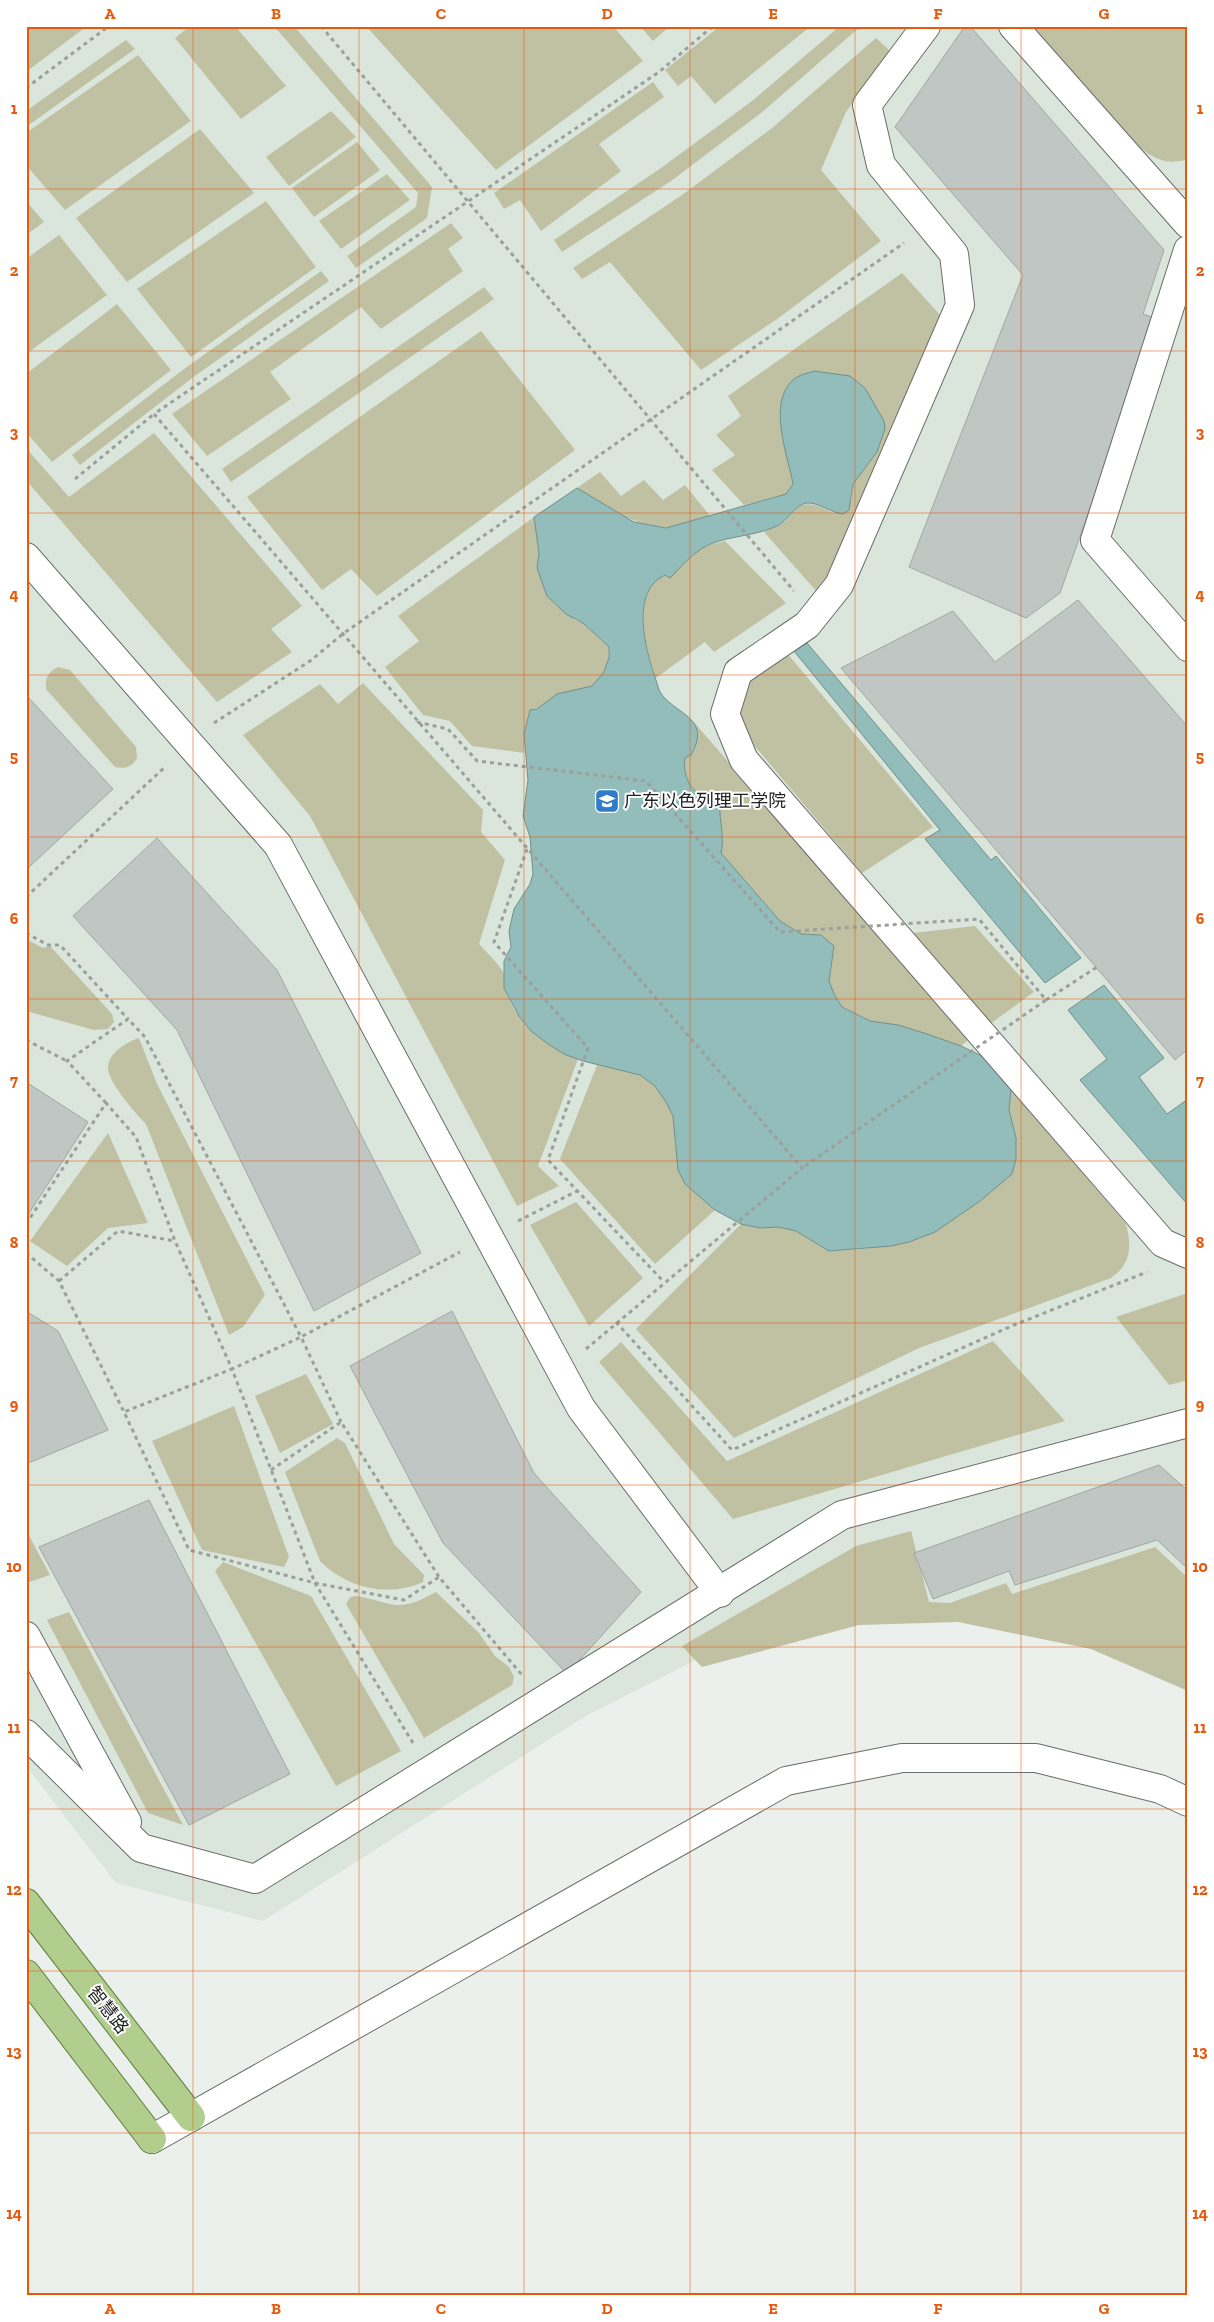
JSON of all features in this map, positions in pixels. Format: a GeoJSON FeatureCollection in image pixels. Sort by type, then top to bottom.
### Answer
{"type":"FeatureCollection","features":[{"type":"Feature","properties":{"kind":"main road","name":"智慧路"},"geometry":{"type":"LineString","coordinates":[[26,1903],[191,2118]]}},
{"type":"Feature","properties":{"kind":"main road"},"geometry":{"type":"LineString","coordinates":[[26,1974],[152,2139]]}},
{"type":"Feature","properties":{"kind":"street"},"geometry":{"type":"LineString","coordinates":[[926,26],[867,105],[881,165],[954,254],[960,305],[839,585],[807,625],[738,672],[725,714],[744,760],[1163,1243],[1188,1254]]}},
{"type":"Feature","properties":{"kind":"street"},"geometry":{"type":"LineString","coordinates":[[1013,26],[1188,224]]}},
{"type":"Feature","properties":{"kind":"street"},"geometry":{"type":"LineString","coordinates":[[1188,250],[1095,540],[1188,647]]}},
{"type":"Feature","properties":{"kind":"street"},"geometry":{"type":"LineString","coordinates":[[26,557],[278,845],[581,1408],[720,1592]]}},
{"type":"Feature","properties":{"kind":"street"},"geometry":{"type":"LineString","coordinates":[[26,1734],[141,1848],[255,1879],[842,1515],[1188,1423]]}},
{"type":"Feature","properties":{"kind":"street"},"geometry":{"type":"LineString","coordinates":[[26,1636],[141,1848]]}},
{"type":"Feature","properties":{"kind":"street"},"geometry":{"type":"LineString","coordinates":[[152,2139],[786,1782],[902,1758],[1036,1758],[1160,1789],[1188,1802]]}},
{"type":"Feature","properties":{"kind":"path"},"geometry":{"type":"LineString","coordinates":[[26,88],[109,26]]}},
{"type":"Feature","properties":{"kind":"path"},"geometry":{"type":"LineString","coordinates":[[321,26],[466,202],[797,595]]}},
{"type":"Feature","properties":{"kind":"path"},"geometry":{"type":"LineString","coordinates":[[75,479],[154,414],[659,72],[713,26]]}},
{"type":"Feature","properties":{"kind":"path"},"geometry":{"type":"LineString","coordinates":[[26,897],[219,719],[310,661],[344,633],[929,225]]}},
{"type":"Feature","properties":{"kind":"path"},"geometry":{"type":"LineString","coordinates":[[154,414],[802,1168]]}},
{"type":"Feature","properties":{"kind":"path"},"geometry":{"type":"LineString","coordinates":[[417,722],[448,729],[476,761],[646,781],[780,932],[979,919],[1046,1000]]}},
{"type":"Feature","properties":{"kind":"path"},"geometry":{"type":"LineString","coordinates":[[527,849],[494,942],[588,1048],[548,1160],[664,1282]]}},
{"type":"Feature","properties":{"kind":"path"},"geometry":{"type":"LineString","coordinates":[[26,933],[48,945],[60,945],[145,1037],[301,1337],[341,1422],[439,1577],[544,1700]]}},
{"type":"Feature","properties":{"kind":"path"},"geometry":{"type":"LineString","coordinates":[[561,1371],[616,1322],[802,1168],[1097,967]]}},
{"type":"Feature","properties":{"kind":"path"},"geometry":{"type":"LineString","coordinates":[[66,1062],[128,1019]]}},
{"type":"Feature","properties":{"kind":"path"},"geometry":{"type":"LineString","coordinates":[[26,1040],[66,1062],[136,1137],[175,1241],[232,1370],[315,1583],[430,1771]]}},
{"type":"Feature","properties":{"kind":"path"},"geometry":{"type":"LineString","coordinates":[[26,1224],[106,1103]]}},
{"type":"Feature","properties":{"kind":"path"},"geometry":{"type":"LineString","coordinates":[[526,1217],[577,1191]]}},
{"type":"Feature","properties":{"kind":"path"},"geometry":{"type":"LineString","coordinates":[[59,1281],[118,1231],[175,1241]]}},
{"type":"Feature","properties":{"kind":"path"},"geometry":{"type":"LineString","coordinates":[[124,1412],[232,1370],[301,1337],[489,1237]]}},
{"type":"Feature","properties":{"kind":"path"},"geometry":{"type":"LineString","coordinates":[[26,1253],[59,1281],[124,1412],[189,1550],[315,1583],[404,1600],[439,1577]]}},
{"type":"Feature","properties":{"kind":"path"},"geometry":{"type":"LineString","coordinates":[[616,1322],[732,1450],[1014,1325],[1148,1272]]}},
{"type":"Feature","properties":{"kind":"path"},"geometry":{"type":"LineString","coordinates":[[271,1470],[341,1422]]}},
{"type":"Feature","properties":{"kind":"shaded area","name":"广东以色列理工学院"},"geometry":{"type":"Polygon","coordinates":[[[26,26],[1188,26],[1188,1675],[1031,1620],[800,1607],[586,1716],[263,1921],[116,1883],[26,1766],[26,26]]]}},
{"type":"Feature","properties":{"kind":"green space"},"geometry":{"type":"Polygon","coordinates":[[[26,26],[87,26],[26,72],[26,26]]]}},
{"type":"Feature","properties":{"kind":"green space"},"geometry":{"type":"Polygon","coordinates":[[[190,26],[235,26],[286,86],[241,119],[175,38],[190,26]]]}},
{"type":"Feature","properties":{"kind":"green space"},"geometry":{"type":"Polygon","coordinates":[[[274,26],[294,26],[432,187],[427,218],[356,268],[347,256],[416,207],[418,193],[274,26]]]}},
{"type":"Feature","properties":{"kind":"green space"},"geometry":{"type":"Polygon","coordinates":[[[366,26],[613,26],[643,61],[496,170],[366,26]]]}},
{"type":"Feature","properties":{"kind":"green space"},"geometry":{"type":"Polygon","coordinates":[[[640,26],[670,26],[653,41],[640,26]]]}},
{"type":"Feature","properties":{"kind":"green space"},"geometry":{"type":"Polygon","coordinates":[[[720,26],[811,26],[715,104],[691,76],[678,86],[665,70],[720,26]]]}},
{"type":"Feature","properties":{"kind":"green space"},"geometry":{"type":"Polygon","coordinates":[[[840,26],[861,26],[761,113],[671,181],[562,252],[554,240],[661,168],[752,101],[840,26]]]}},
{"type":"Feature","properties":{"kind":"green space"},"geometry":{"type":"Polygon","coordinates":[[[1033,26],[1188,26],[1188,159],[1170,162],[1155,157],[1140,148],[1127,136],[1033,26]]]}},
{"type":"Feature","properties":{"kind":"green space"},"geometry":{"type":"Polygon","coordinates":[[[876,38],[890,51],[846,112],[821,170],[881,241],[780,317],[701,370],[610,262],[582,279],[573,268],[682,195],[772,128],[876,38]]]}},
{"type":"Feature","properties":{"kind":"green space"},"geometry":{"type":"Polygon","coordinates":[[[126,40],[135,49],[26,127],[26,111],[126,40]]]}},
{"type":"Feature","properties":{"kind":"green space"},"geometry":{"type":"Polygon","coordinates":[[[138,55],[191,121],[65,210],[26,165],[26,133],[138,55]]]}},
{"type":"Feature","properties":{"kind":"green space"},"geometry":{"type":"Polygon","coordinates":[[[653,82],[664,97],[599,144],[621,171],[541,231],[520,200],[504,209],[494,193],[653,82]]]}},
{"type":"Feature","properties":{"kind":"green space"},"geometry":{"type":"Polygon","coordinates":[[[331,111],[356,137],[289,186],[266,157],[331,111]]]}},
{"type":"Feature","properties":{"kind":"green space"},"geometry":{"type":"Polygon","coordinates":[[[200,129],[254,193],[127,282],[76,218],[200,129]]]}},
{"type":"Feature","properties":{"kind":"green space"},"geometry":{"type":"Polygon","coordinates":[[[357,142],[380,170],[314,217],[292,188],[357,142]]]}},
{"type":"Feature","properties":{"kind":"green space"},"geometry":{"type":"Polygon","coordinates":[[[387,174],[410,200],[341,249],[319,221],[387,174]]]}},
{"type":"Feature","properties":{"kind":"green space"},"geometry":{"type":"Polygon","coordinates":[[[26,201],[44,222],[26,235],[26,201]]]}},
{"type":"Feature","properties":{"kind":"green space"},"geometry":{"type":"Polygon","coordinates":[[[266,201],[316,267],[191,357],[137,289],[266,201]]]}},
{"type":"Feature","properties":{"kind":"green space"},"geometry":{"type":"Polygon","coordinates":[[[451,223],[463,238],[448,249],[463,271],[381,329],[361,307],[270,372],[291,399],[207,456],[172,414],[451,223]]]}},
{"type":"Feature","properties":{"kind":"green space"},"geometry":{"type":"Polygon","coordinates":[[[59,235],[107,295],[26,354],[26,259],[59,235]]]}},
{"type":"Feature","properties":{"kind":"green space"},"geometry":{"type":"Polygon","coordinates":[[[321,271],[329,281],[192,378],[80,465],[72,455],[184,369],[321,271]]]}},
{"type":"Feature","properties":{"kind":"green space"},"geometry":{"type":"Polygon","coordinates":[[[902,273],[941,316],[857,516],[818,593],[764,532],[783,523],[801,506],[810,504],[833,513],[851,501],[853,484],[877,452],[885,429],[865,388],[794,379],[786,391],[781,417],[781,430],[793,484],[786,494],[744,505],[712,470],[735,455],[716,435],[741,416],[728,396],[902,273]]]}},
{"type":"Feature","properties":{"kind":"green space"},"geometry":{"type":"Polygon","coordinates":[[[484,287],[494,299],[231,482],[222,469],[484,287]]]}},
{"type":"Feature","properties":{"kind":"green space"},"geometry":{"type":"Polygon","coordinates":[[[117,304],[171,370],[52,462],[26,432],[26,374],[117,304]]]}},
{"type":"Feature","properties":{"kind":"green space"},"geometry":{"type":"Polygon","coordinates":[[[481,331],[575,450],[377,596],[351,569],[322,590],[247,497],[481,331]]]}},
{"type":"Feature","properties":{"kind":"green space"},"geometry":{"type":"Polygon","coordinates":[[[154,433],[302,606],[271,629],[292,652],[217,702],[26,480],[26,448],[69,497],[154,433]]]}},
{"type":"Feature","properties":{"kind":"green space"},"geometry":{"type":"Polygon","coordinates":[[[600,472],[621,496],[644,480],[663,500],[685,485],[710,516],[669,527],[641,523],[618,513],[577,488],[600,472]]]}},
{"type":"Feature","properties":{"kind":"green space"},"geometry":{"type":"Polygon","coordinates":[[[534,517],[539,554],[537,568],[575,620],[583,623],[609,647],[607,663],[600,679],[592,686],[561,693],[537,708],[530,710],[524,734],[524,753],[472,746],[450,721],[423,715],[385,667],[419,641],[398,616],[534,517]]]}},
{"type":"Feature","properties":{"kind":"green space"},"geometry":{"type":"Polygon","coordinates":[[[725,541],[786,603],[714,652],[705,642],[656,678],[644,628],[643,615],[649,591],[658,578],[685,562],[700,549],[725,541]]]}},
{"type":"Feature","properties":{"kind":"green space"},"geometry":{"type":"Polygon","coordinates":[[[786,652],[933,827],[862,873],[747,737],[742,726],[739,710],[747,682],[786,652]]]}},
{"type":"Feature","properties":{"kind":"green space"},"geometry":{"type":"Polygon","coordinates":[[[58,667],[70,670],[136,747],[137,758],[131,765],[122,768],[115,767],[46,689],[48,676],[58,667]]]}},
{"type":"Feature","properties":{"kind":"green space"},"geometry":{"type":"Polygon","coordinates":[[[363,683],[483,810],[481,832],[505,860],[479,944],[502,970],[506,990],[513,1007],[528,1027],[556,1049],[578,1059],[538,1166],[559,1186],[517,1206],[310,816],[243,735],[320,684],[338,704],[363,683]]]}},
{"type":"Feature","properties":{"kind":"green space"},"geometry":{"type":"Polygon","coordinates":[[[692,720],[969,1039],[961,1046],[898,1025],[870,1021],[842,1007],[829,981],[834,946],[821,935],[801,934],[780,921],[721,853],[720,804],[694,790],[688,782],[685,771],[685,757],[691,755],[696,742],[692,720]]]}},
{"type":"Feature","properties":{"kind":"green space"},"geometry":{"type":"Polygon","coordinates":[[[975,926],[1034,992],[990,1024],[913,933],[975,926]]]}},
{"type":"Feature","properties":{"kind":"green space"},"geometry":{"type":"Polygon","coordinates":[[[26,939],[43,948],[50,946],[112,1014],[114,1022],[108,1029],[94,1030],[26,1011],[26,939]]]}},
{"type":"Feature","properties":{"kind":"green space"},"geometry":{"type":"Polygon","coordinates":[[[139,1038],[157,1084],[265,1295],[243,1327],[229,1335],[146,1124],[122,1096],[109,1072],[108,1066],[112,1056],[124,1045],[139,1038]]]}},
{"type":"Feature","properties":{"kind":"green space"},"geometry":{"type":"Polygon","coordinates":[[[597,1065],[640,1075],[655,1086],[673,1116],[678,1170],[685,1184],[715,1210],[655,1264],[560,1159],[597,1065]]]}},
{"type":"Feature","properties":{"kind":"green space"},"geometry":{"type":"Polygon","coordinates":[[[1011,1089],[1126,1224],[1129,1248],[1123,1267],[1111,1278],[919,1348],[734,1438],[636,1329],[741,1224],[760,1228],[778,1227],[796,1231],[829,1251],[863,1249],[909,1242],[1016,1159],[1016,1138],[1009,1110],[1011,1089]]]}},
{"type":"Feature","properties":{"kind":"green space"},"geometry":{"type":"Polygon","coordinates":[[[108,1133],[148,1223],[108,1228],[67,1266],[30,1241],[108,1133]]]}},
{"type":"Feature","properties":{"kind":"green space"},"geometry":{"type":"Polygon","coordinates":[[[576,1202],[643,1278],[589,1326],[530,1225],[576,1202]]]}},
{"type":"Feature","properties":{"kind":"green space"},"geometry":{"type":"Polygon","coordinates":[[[1188,1293],[1188,1380],[1169,1385],[1116,1317],[1188,1293]]]}},
{"type":"Feature","properties":{"kind":"green space"},"geometry":{"type":"Polygon","coordinates":[[[993,1341],[1065,1421],[733,1519],[599,1362],[621,1342],[727,1461],[993,1341]]]}},
{"type":"Feature","properties":{"kind":"green space"},"geometry":{"type":"Polygon","coordinates":[[[306,1374],[333,1424],[280,1453],[255,1396],[306,1374]]]}},
{"type":"Feature","properties":{"kind":"green space"},"geometry":{"type":"Polygon","coordinates":[[[234,1406],[289,1557],[284,1567],[202,1550],[152,1441],[234,1406]]]}},
{"type":"Feature","properties":{"kind":"green space"},"geometry":{"type":"Polygon","coordinates":[[[337,1438],[345,1443],[394,1544],[424,1575],[423,1582],[410,1587],[396,1589],[368,1588],[343,1578],[320,1561],[285,1472],[337,1438]]]}},
{"type":"Feature","properties":{"kind":"green space"},"geometry":{"type":"Polygon","coordinates":[[[26,1530],[50,1575],[26,1583],[26,1530]]]}},
{"type":"Feature","properties":{"kind":"green space"},"geometry":{"type":"Polygon","coordinates":[[[911,1531],[929,1602],[950,1603],[1006,1583],[1012,1594],[1155,1547],[1188,1578],[1188,1691],[1091,1649],[958,1622],[859,1625],[702,1667],[682,1646],[856,1546],[911,1531]]]}},
{"type":"Feature","properties":{"kind":"green space"},"geometry":{"type":"Polygon","coordinates":[[[223,1562],[311,1596],[401,1751],[336,1786],[215,1571],[223,1562]]]}},
{"type":"Feature","properties":{"kind":"green space"},"geometry":{"type":"Polygon","coordinates":[[[436,1592],[479,1633],[495,1656],[509,1667],[514,1677],[512,1685],[424,1738],[346,1604],[350,1597],[356,1596],[388,1604],[404,1605],[423,1599],[436,1592]]]}},
{"type":"Feature","properties":{"kind":"green space"},"geometry":{"type":"Polygon","coordinates":[[[69,1612],[183,1825],[148,1813],[47,1620],[69,1612]]]}},
{"type":"Feature","properties":{"kind":"water"},"geometry":{"type":"Polygon","coordinates":[[[814,371],[850,376],[865,388],[884,421],[885,429],[877,452],[853,484],[849,510],[843,514],[816,504],[802,504],[777,526],[768,530],[717,541],[701,549],[670,578],[665,575],[654,583],[647,594],[643,621],[647,651],[661,693],[690,719],[698,733],[691,755],[686,757],[684,766],[688,782],[694,790],[720,804],[721,853],[780,921],[801,934],[821,935],[834,946],[829,981],[842,1007],[870,1021],[898,1025],[924,1033],[961,1046],[984,1057],[1011,1089],[1009,1110],[1016,1138],[1016,1159],[1012,1174],[980,1201],[935,1232],[909,1242],[891,1246],[829,1251],[796,1231],[778,1227],[760,1228],[741,1224],[715,1210],[685,1184],[678,1170],[673,1116],[655,1086],[640,1075],[583,1061],[564,1054],[548,1044],[531,1031],[519,1016],[504,988],[504,961],[511,947],[509,931],[514,909],[530,884],[533,874],[530,837],[523,816],[528,780],[524,734],[530,710],[537,709],[557,694],[592,686],[604,672],[609,657],[609,647],[604,642],[583,623],[566,614],[547,596],[537,568],[539,554],[534,517],[577,488],[634,522],[666,528],[786,494],[793,484],[781,430],[781,402],[785,390],[793,380],[800,375],[814,371]]]}},
{"type":"Feature","properties":{"kind":"water"},"geometry":{"type":"Polygon","coordinates":[[[807,643],[991,860],[996,856],[1081,958],[1045,983],[925,839],[940,830],[794,651],[807,643]]]}},
{"type":"Feature","properties":{"kind":"water"},"geometry":{"type":"Polygon","coordinates":[[[1104,985],[1164,1058],[1139,1077],[1167,1114],[1188,1099],[1188,1205],[1080,1080],[1107,1059],[1068,1010],[1104,985]]]}},
{"type":"Feature","properties":{"kind":"building"},"geometry":{"type":"Polygon","coordinates":[[[965,26],[970,26],[1164,250],[1143,314],[1157,319],[1060,593],[1026,618],[909,567],[1023,275],[895,127],[965,26]]]}},
{"type":"Feature","properties":{"kind":"building"},"geometry":{"type":"Polygon","coordinates":[[[1078,600],[1188,727],[1188,1049],[1175,1060],[841,668],[953,611],[995,662],[1078,600]]]}},
{"type":"Feature","properties":{"kind":"building"},"geometry":{"type":"Polygon","coordinates":[[[26,695],[113,789],[27,869],[26,869],[26,695]]]}},
{"type":"Feature","properties":{"kind":"building"},"geometry":{"type":"Polygon","coordinates":[[[157,838],[277,970],[421,1253],[314,1311],[177,1030],[73,916],[157,838]]]}},
{"type":"Feature","properties":{"kind":"building"},"geometry":{"type":"Polygon","coordinates":[[[26,1082],[88,1122],[26,1218],[26,1082]]]}},
{"type":"Feature","properties":{"kind":"building"},"geometry":{"type":"Polygon","coordinates":[[[26,1311],[58,1331],[108,1430],[26,1464],[26,1311]]]}},
{"type":"Feature","properties":{"kind":"building"},"geometry":{"type":"Polygon","coordinates":[[[452,1311],[534,1473],[641,1592],[567,1674],[443,1543],[350,1366],[452,1311]]]}},
{"type":"Feature","properties":{"kind":"building"},"geometry":{"type":"Polygon","coordinates":[[[1159,1465],[1188,1491],[1188,1569],[1157,1540],[1015,1585],[1009,1571],[933,1599],[914,1553],[1159,1465]]]}},
{"type":"Feature","properties":{"kind":"building"},"geometry":{"type":"Polygon","coordinates":[[[149,1500],[290,1774],[189,1825],[39,1547],[149,1500]]]}},
{"type":"Feature","properties":{"kind":"place","name":"广东以色列理工学院"},"geometry":{"type":"Point","coordinates":[607,801]}}]}
